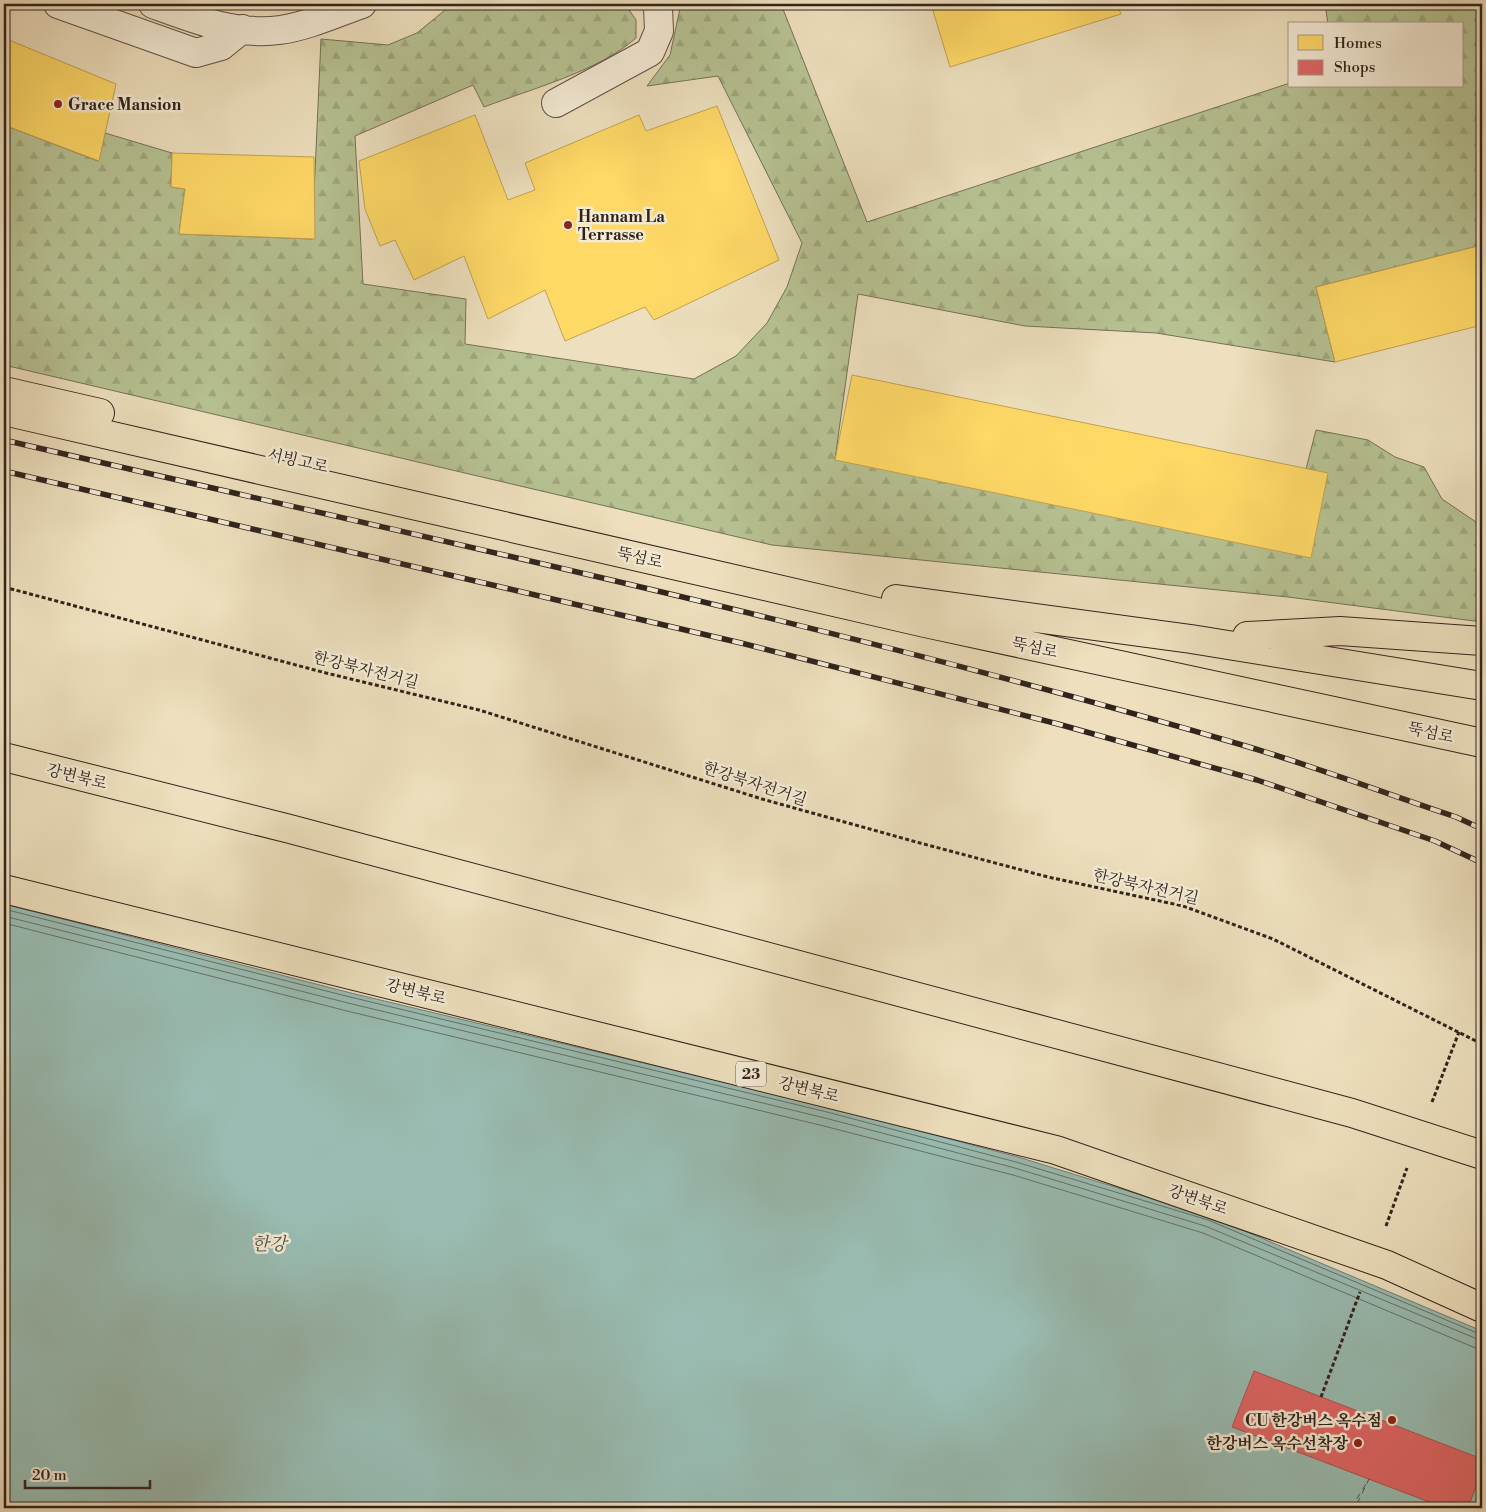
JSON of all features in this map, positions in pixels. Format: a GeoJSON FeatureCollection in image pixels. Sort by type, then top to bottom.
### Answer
{"type":"FeatureCollection","features":[{"type":"Feature","properties":{"kind":"main road","name":"서빙고로"},"geometry":{"type":"LineString","coordinates":[[4,391],[591,538]]}},
{"type":"Feature","properties":{"kind":"main road","name":"서빙고로"},"geometry":{"type":"LineString","coordinates":[[4,411],[591,538]]}},
{"type":"Feature","properties":{"kind":"main road","name":"뚝섬로"},"geometry":{"type":"LineString","coordinates":[[591,538],[903,600],[1191,639],[1482,686]]}},
{"type":"Feature","properties":{"kind":"main road","name":"뚝섬로"},"geometry":{"type":"LineString","coordinates":[[591,538],[934,625],[1482,743]]}},
{"type":"Feature","properties":{"kind":"main road"},"geometry":{"type":"LineString","coordinates":[[1191,639],[1340,631],[1482,641]]}},
{"type":"Feature","properties":{"kind":"main road","name":"강변북로"},"geometry":{"type":"LineString","coordinates":[[4,757],[300,832],[1333,1108],[1482,1155]]}},
{"type":"Feature","properties":{"kind":"main road","name":"강변북로"},"geometry":{"type":"LineString","coordinates":[[4,889],[1056,1150],[1387,1265],[1482,1308]]}},
{"type":"Feature","properties":{"kind":"street"},"geometry":{"type":"LineString","coordinates":[[58,4],[196,53],[221,46],[242,29]]}},
{"type":"Feature","properties":{"kind":"street"},"geometry":{"type":"LineString","coordinates":[[153,4],[212,26],[281,30],[362,4]]}},
{"type":"Feature","properties":{"kind":"street"},"geometry":{"type":"LineString","coordinates":[[556,103],[650,52],[659,31],[658,7],[656,4]]}},
{"type":"Feature","properties":{"kind":"path","name":"한강북자전거길"},"geometry":{"type":"LineString","coordinates":[[4,587],[326,673],[479,710],[762,799],[920,843],[1048,876],[1182,906],[1273,938],[1482,1044]]}},
{"type":"Feature","properties":{"kind":"path"},"geometry":{"type":"LineString","coordinates":[[1430,1107],[1459,1032]]}},
{"type":"Feature","properties":{"kind":"path"},"geometry":{"type":"LineString","coordinates":[[1384,1228],[1409,1163]]}},
{"type":"Feature","properties":{"kind":"path"},"geometry":{"type":"LineString","coordinates":[[1321,1397],[1363,1285]]}},
{"type":"Feature","properties":{"kind":"green space"},"geometry":{"type":"Polygon","coordinates":[[[468,4],[625,4],[636,20],[636,38],[621,50],[584,70],[484,107],[473,85],[355,136],[363,284],[466,299],[465,344],[694,379],[736,356],[767,323],[787,287],[802,243],[718,76],[647,86],[670,55],[681,4],[781,4],[867,222],[1288,84],[1288,88],[1464,88],[1464,22],[1328,22],[1325,4],[1482,4],[1482,245],[1316,287],[1335,362],[1156,333],[1025,326],[858,294],[835,459],[1306,469],[1316,430],[1368,440],[1395,457],[1424,467],[1442,499],[1476,522],[1482,544],[1482,622],[1288,597],[772,545],[4,365],[4,125],[98,161],[105,133],[172,153],[171,187],[185,189],[179,234],[312,239],[321,39],[388,45],[417,33],[450,6],[468,4]]]}},
{"type":"Feature","properties":{"kind":"water","name":"한강"},"geometry":{"type":"Polygon","coordinates":[[[4,904],[351,993],[828,1107],[1018,1157],[1209,1216],[1482,1331],[1482,1508],[4,1508],[4,904]]]}},
{"type":"Feature","properties":{"kind":"building: Homes"},"geometry":{"type":"Polygon","coordinates":[[[931,4],[1117,4],[1121,14],[950,67],[931,4]]]}},
{"type":"Feature","properties":{"kind":"building: Homes","name":"Grace Mansion"},"geometry":{"type":"Polygon","coordinates":[[[4,38],[116,84],[99,161],[4,125],[4,38]]]}},
{"type":"Feature","properties":{"kind":"building: Homes","name":"Hannam La Terrasse"},"geometry":{"type":"Polygon","coordinates":[[[717,106],[779,260],[654,320],[645,307],[565,341],[545,290],[488,319],[464,256],[414,280],[395,240],[380,246],[365,209],[359,161],[475,115],[508,200],[535,190],[525,163],[639,115],[646,131],[717,106]]]}},
{"type":"Feature","properties":{"kind":"building: Homes"},"geometry":{"type":"Polygon","coordinates":[[[172,153],[314,157],[315,239],[179,234],[185,189],[171,187],[172,153]]]}},
{"type":"Feature","properties":{"kind":"building: Homes"},"geometry":{"type":"Polygon","coordinates":[[[1482,245],[1482,325],[1335,362],[1316,287],[1482,245]]]}},
{"type":"Feature","properties":{"kind":"building: Homes"},"geometry":{"type":"Polygon","coordinates":[[[852,375],[1328,473],[1311,558],[835,460],[852,375]]]}},
{"type":"Feature","properties":{"kind":"building: Homes"},"geometry":{"type":"Polygon","coordinates":[[[1482,521],[1482,544],[1476,522],[1482,521]]]}},
{"type":"Feature","properties":{"kind":"building: Shops","name":"한강버스 옥수선착장"},"geometry":{"type":"Polygon","coordinates":[[[1254,1371],[1482,1459],[1482,1470],[1468,1508],[1445,1508],[1232,1427],[1254,1371]]]}},
{"type":"Feature","properties":{"kind":"ferry route"},"geometry":{"type":"LineString","coordinates":[[1351,1508],[1369,1479],[1355,1508]]}},
{"type":"Feature","properties":{"kind":"railway"},"geometry":{"type":"LineString","coordinates":[[4,440],[629,584],[940,661],[1275,755],[1456,817],[1482,829]]}},
{"type":"Feature","properties":{"kind":"railway"},"geometry":{"type":"LineString","coordinates":[[4,471],[741,643],[1058,724],[1257,780],[1435,841],[1482,863]]}},
{"type":"Feature","properties":{"kind":"place","name":"Grace Mansion"},"geometry":{"type":"Point","coordinates":[58,104]}},
{"type":"Feature","properties":{"kind":"place","name":"Hannam La Terrasse"},"geometry":{"type":"Point","coordinates":[568,225]}},
{"type":"Feature","properties":{"kind":"place","name":"CU 한강버스 옥수점"},"geometry":{"type":"Point","coordinates":[1392,1420]}},
{"type":"Feature","properties":{"kind":"place","name":"한강버스 옥수선착장"},"geometry":{"type":"Point","coordinates":[1358,1443]}}]}
